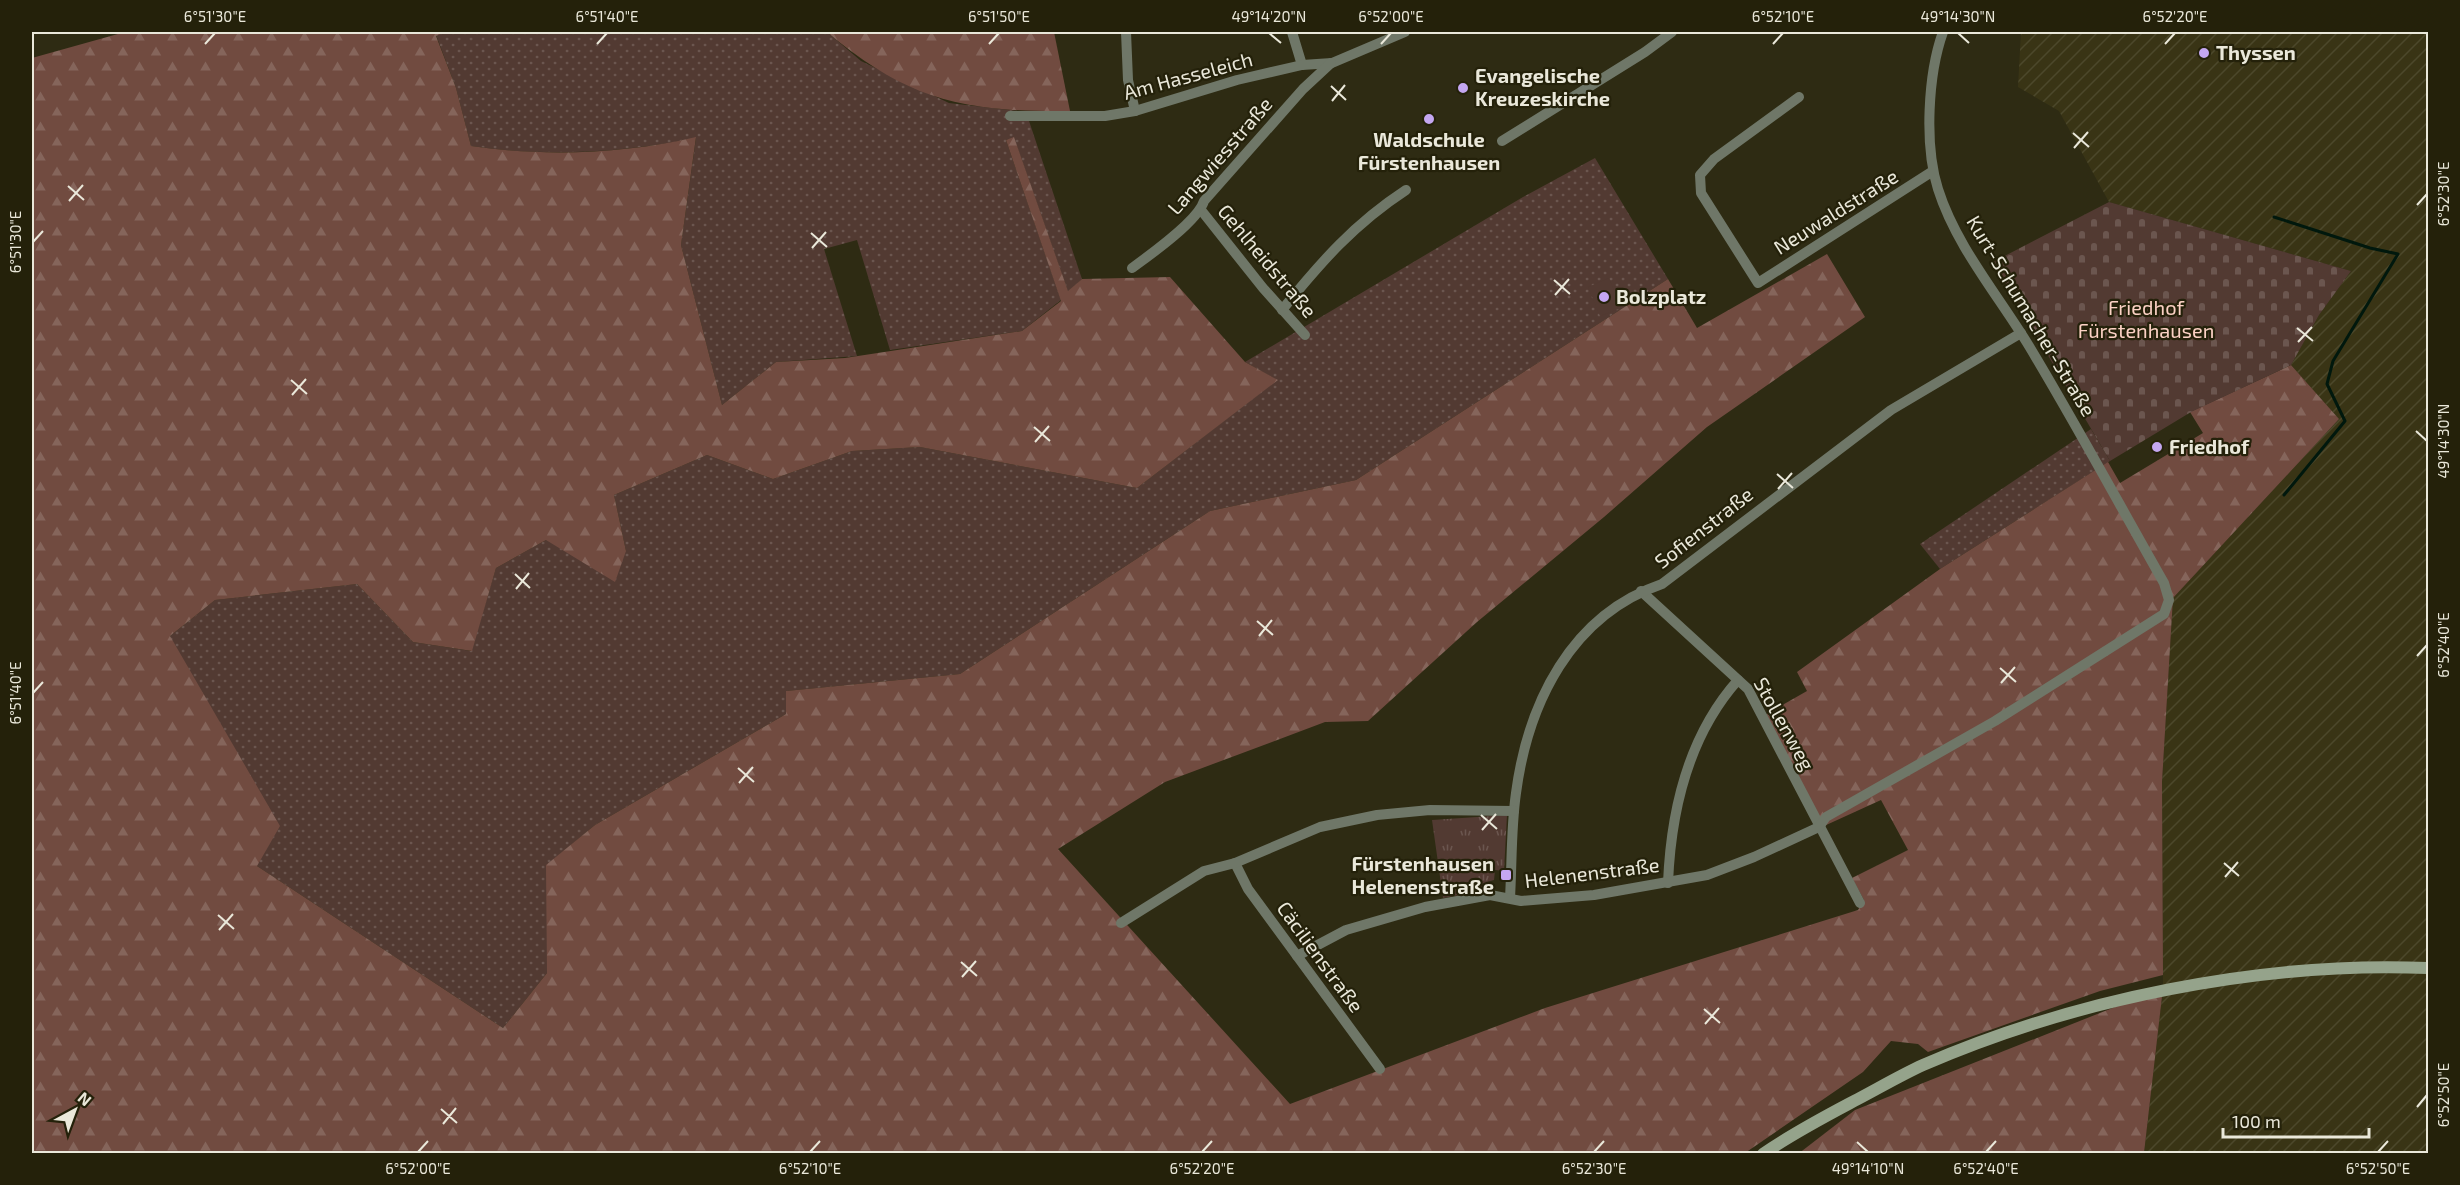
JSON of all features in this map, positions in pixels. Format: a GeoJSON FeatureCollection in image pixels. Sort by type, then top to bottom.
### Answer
{"type":"FeatureCollection","features":[{"type":"Feature","properties":{"kind":"main road"},"geometry":{"type":"LineString","coordinates":[[1763,1154],[1841,1108],[1921,1066],[2001,1034],[2058,1018],[2157,993],[2255,975],[2346,969],[2428,968]]}},
{"type":"Feature","properties":{"kind":"street"},"geometry":{"type":"LineString","coordinates":[[1126,32],[1128,80],[1135,111]]}},
{"type":"Feature","properties":{"kind":"street"},"geometry":{"type":"LineString","coordinates":[[1293,32],[1302,65]]}},
{"type":"Feature","properties":{"kind":"street","name":"Am Hasseleich"},"geometry":{"type":"LineString","coordinates":[[1010,116],[1105,116],[1135,111],[1237,80],[1302,65],[1332,63],[1405,32]]}},
{"type":"Feature","properties":{"kind":"street"},"geometry":{"type":"LineString","coordinates":[[1502,141],[1645,52],[1672,32]]}},
{"type":"Feature","properties":{"kind":"street","name":"Kurt-Schumacher-Straße"},"geometry":{"type":"LineString","coordinates":[[1819,827],[1826,817],[1995,721],[2163,614],[2169,600],[2164,584],[2075,422],[1955,231],[1933,171],[1930,87],[1934,57],[1943,32]]}},
{"type":"Feature","properties":{"kind":"street","name":"Langwiesstraße"},"geometry":{"type":"LineString","coordinates":[[1132,268],[1164,244],[1201,210],[1204,201],[1302,89],[1332,63]]}},
{"type":"Feature","properties":{"kind":"street","name":"Neuwaldstraße"},"geometry":{"type":"LineString","coordinates":[[1799,97],[1714,159],[1700,175],[1701,193],[1758,283],[1933,171]]}},
{"type":"Feature","properties":{"kind":"street"},"geometry":{"type":"LineString","coordinates":[[1282,310],[1329,253],[1358,225],[1406,190]]}},
{"type":"Feature","properties":{"kind":"street","name":"Gehlheidstraße"},"geometry":{"type":"LineString","coordinates":[[1201,210],[1305,335]]}},
{"type":"Feature","properties":{"kind":"street","name":"Sofienstraße"},"geometry":{"type":"LineString","coordinates":[[1510,898],[1514,811],[1530,724],[1546,686],[1567,653],[1589,628],[1620,602],[1641,591],[1662,584],[1891,410],[2021,333]]}},
{"type":"Feature","properties":{"kind":"street","name":"Stollenweg"},"geometry":{"type":"LineString","coordinates":[[1641,591],[1748,689],[1860,903]]}},
{"type":"Feature","properties":{"kind":"street"},"geometry":{"type":"LineString","coordinates":[[1668,883],[1673,821],[1694,753],[1711,717],[1738,680]]}},
{"type":"Feature","properties":{"kind":"street"},"geometry":{"type":"LineString","coordinates":[[1121,923],[1204,871],[1235,863],[1320,827],[1377,815],[1430,810],[1514,811]]}},
{"type":"Feature","properties":{"kind":"street","name":"Helenenstraße"},"geometry":{"type":"LineString","coordinates":[[1297,956],[1346,930],[1391,915],[1490,895],[1521,902],[1583,896],[1707,875],[1819,827]]}},
{"type":"Feature","properties":{"kind":"street","name":"Cäcilienstraße"},"geometry":{"type":"LineString","coordinates":[[1235,863],[1248,889],[1380,1069]]}},
{"type":"Feature","properties":{"kind":"shaded area"},"geometry":{"type":"Polygon","coordinates":[[[2021,32],[2428,32],[2428,1153],[2144,1153],[2163,988],[2162,782],[2173,598],[2339,419],[2291,365],[2319,315],[2351,271],[2109,202],[2059,111],[2018,87],[2021,32]]]}},
{"type":"Feature","properties":{"kind":"green space"},"geometry":{"type":"Polygon","coordinates":[[[125,32],[445,32],[436,36],[456,88],[471,146],[527,152],[584,152],[641,147],[696,137],[681,245],[722,405],[776,362],[845,358],[1022,331],[1061,301],[1006,140],[1014,137],[1068,291],[1082,279],[1170,277],[1245,362],[1278,380],[1137,488],[920,447],[852,451],[773,479],[707,455],[614,495],[626,551],[615,582],[546,540],[496,568],[472,651],[413,642],[357,584],[215,600],[170,636],[280,826],[257,866],[503,1028],[547,973],[546,865],[595,825],[786,714],[786,691],[960,674],[1210,511],[1356,480],[1668,279],[1697,328],[1827,254],[1865,317],[1707,427],[1604,517],[1477,622],[1368,721],[1325,722],[1165,782],[1058,849],[1290,1104],[1545,1008],[1858,910],[1864,900],[1852,878],[1908,850],[1881,800],[1824,826],[1765,715],[1807,691],[1797,672],[1940,569],[2108,462],[2120,483],[2203,433],[2190,412],[2291,365],[2339,419],[2173,598],[2162,782],[2163,975],[2100,991],[1928,1052],[1918,1044],[1891,1041],[1863,1072],[1745,1153],[32,1154],[32,58],[125,32]]]}},
{"type":"Feature","properties":{"kind":"green space"},"geometry":{"type":"Polygon","coordinates":[[[445,32],[827,32],[861,61],[949,103],[1026,112],[1082,279],[1068,292],[1014,138],[1006,140],[1061,300],[1022,331],[890,350],[857,240],[824,249],[857,356],[776,362],[722,405],[681,245],[696,138],[640,147],[584,152],[527,152],[471,146],[456,88],[436,35],[445,32]]]}},
{"type":"Feature","properties":{"kind":"green space"},"geometry":{"type":"Polygon","coordinates":[[[827,32],[1054,32],[1070,111],[999,109],[940,98],[912,88],[885,74],[827,32]]]}},
{"type":"Feature","properties":{"kind":"green space"},"geometry":{"type":"Polygon","coordinates":[[[1595,158],[1668,279],[1356,480],[1210,511],[960,674],[786,691],[786,714],[595,825],[547,865],[547,973],[503,1028],[257,866],[170,636],[215,600],[357,584],[413,642],[471,651],[496,568],[546,540],[626,551],[614,495],[707,455],[773,479],[852,451],[920,447],[1137,488],[1277,380],[1245,362],[1523,197],[1595,158]]]}},
{"type":"Feature","properties":{"kind":"green space","name":"Friedhof Fürstenhausen"},"geometry":{"type":"Polygon","coordinates":[[[2109,202],[2351,271],[2319,315],[2291,365],[2191,412],[2110,461],[1993,262],[2109,202]]]}},
{"type":"Feature","properties":{"kind":"green space","name":"Bolzplatz"},"geometry":{"type":"Polygon","coordinates":[[[1609,278],[1621,308],[1600,316],[1588,287],[1609,278]]]}},
{"type":"Feature","properties":{"kind":"green space"},"geometry":{"type":"Polygon","coordinates":[[[2091,429],[2110,461],[1940,569],[1920,544],[2091,429]]]}},
{"type":"Feature","properties":{"kind":"green space"},"geometry":{"type":"Polygon","coordinates":[[[1507,815],[1504,871],[1495,870],[1494,880],[1487,882],[1486,890],[1443,898],[1432,820],[1507,815]]]}},
{"type":"Feature","properties":{"kind":"green space"},"geometry":{"type":"Polygon","coordinates":[[[2163,988],[2144,1153],[1798,1154],[1855,1110],[2163,988]]]}},
{"type":"Feature","properties":{"kind":"waterway"},"geometry":{"type":"LineString","coordinates":[[2274,217],[2370,248],[2398,254],[2333,361],[2327,384],[2345,421],[2284,495]]}},
{"type":"Feature","properties":{"kind":"place","name":"Thyssen"},"geometry":{"type":"Point","coordinates":[2204,53]}},
{"type":"Feature","properties":{"kind":"place","name":"Evangelische Kreuzeskirche"},"geometry":{"type":"Point","coordinates":[1463,88]}},
{"type":"Feature","properties":{"kind":"place","name":"Waldschule Fürstenhausen"},"geometry":{"type":"Point","coordinates":[1429,119]}},
{"type":"Feature","properties":{"kind":"place","name":"Bolzplatz"},"geometry":{"type":"Point","coordinates":[1604,297]}},
{"type":"Feature","properties":{"kind":"place","name":"Friedhof"},"geometry":{"type":"Point","coordinates":[2157,447]}},
{"type":"Feature","properties":{"kind":"place","name":"Fürstenhausen Helenenstraße"},"geometry":{"type":"Point","coordinates":[1506,875]}}]}
